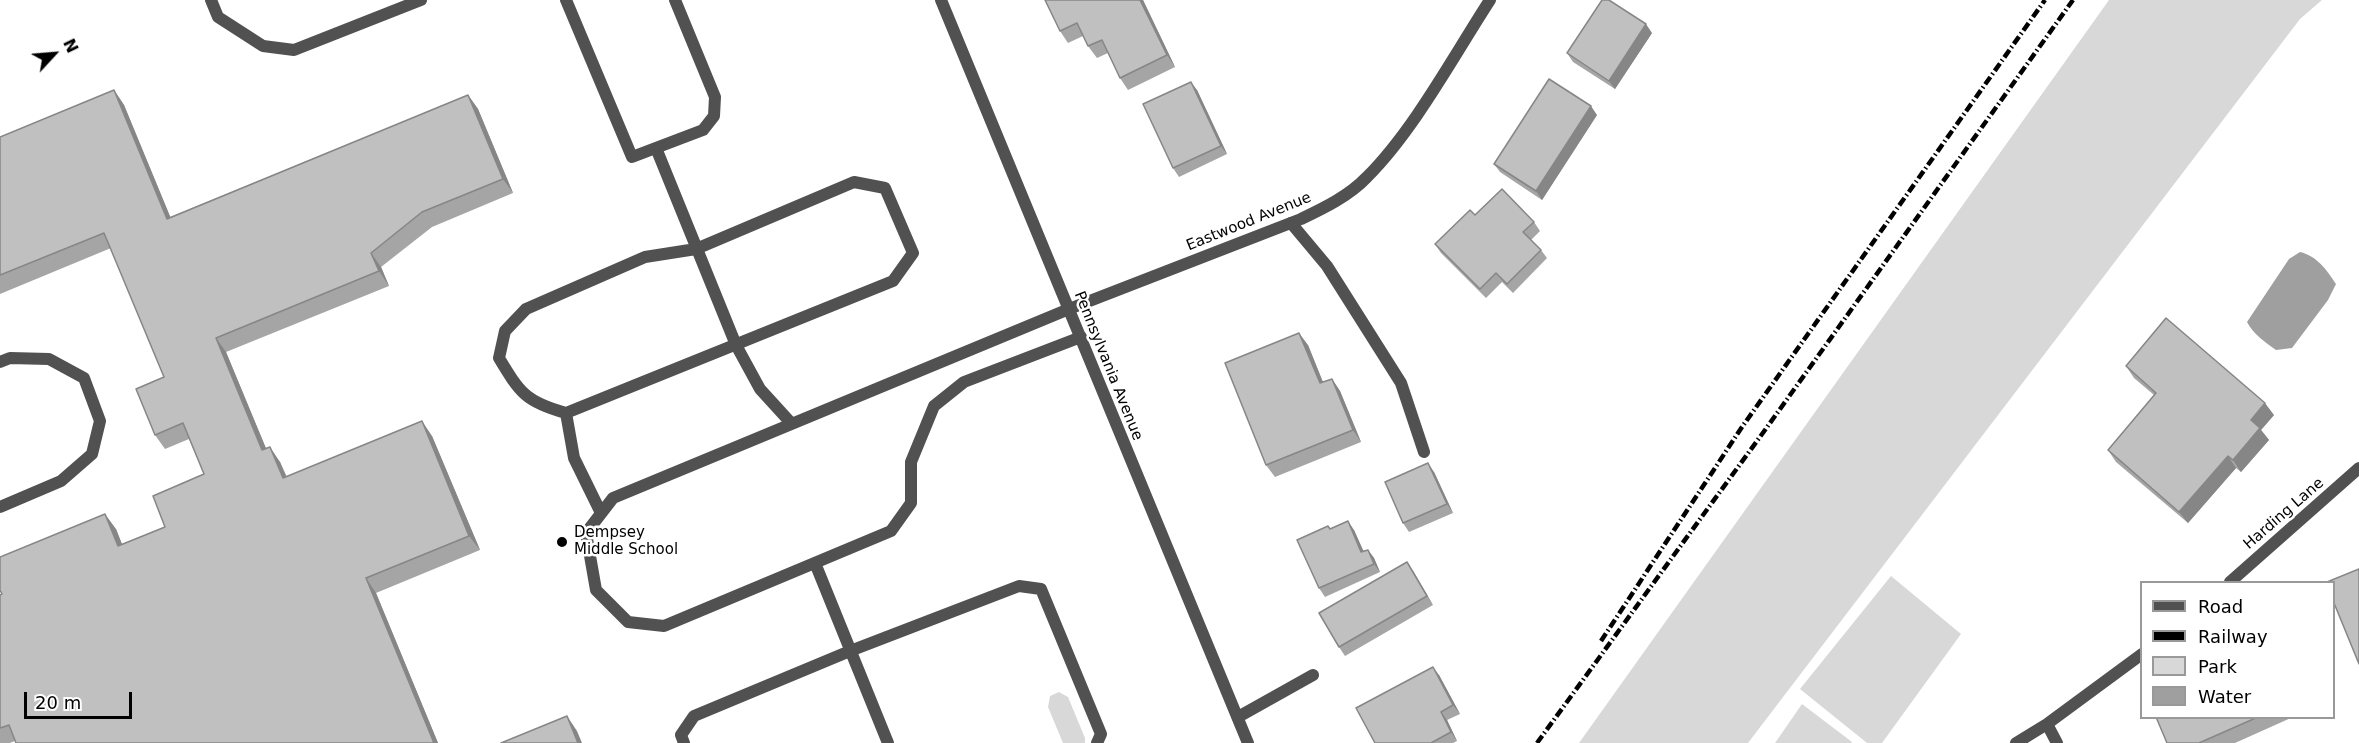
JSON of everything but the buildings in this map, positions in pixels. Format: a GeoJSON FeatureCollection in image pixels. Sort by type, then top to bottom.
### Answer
{"type":"FeatureCollection","features":[{"type":"Feature","properties":{"kind":"street"},"geometry":{"type":"LineString","coordinates":[[211,0],[218,17],[263,46],[294,50],[421,0]]}},
{"type":"Feature","properties":{"kind":"street"},"geometry":{"type":"LineString","coordinates":[[566,0],[632,157],[704,130],[714,116],[715,97],[675,0]]}},
{"type":"Feature","properties":{"kind":"street","name":"Pennsylvania Avenue"},"geometry":{"type":"LineString","coordinates":[[941,0],[1248,743]]}},
{"type":"Feature","properties":{"kind":"street","name":"Eastwood Avenue"},"geometry":{"type":"LineString","coordinates":[[1081,337],[964,382],[934,406],[911,462],[911,502],[891,531],[664,626],[628,622],[596,590],[586,534],[613,498],[1069,309],[1291,223],[1329,206],[1366,179],[1402,136],[1490,0]]}},
{"type":"Feature","properties":{"kind":"street"},"geometry":{"type":"LineString","coordinates":[[656,148],[736,345],[760,389],[791,423]]}},
{"type":"Feature","properties":{"kind":"street"},"geometry":{"type":"LineString","coordinates":[[854,182],[885,188],[913,253],[893,281],[566,413],[540,406],[516,387],[500,358],[505,331],[526,309],[645,257],[696,249],[854,182]]}},
{"type":"Feature","properties":{"kind":"street"},"geometry":{"type":"LineString","coordinates":[[1291,223],[1327,266],[1401,383],[1424,452]]}},
{"type":"Feature","properties":{"kind":"street"},"geometry":{"type":"LineString","coordinates":[[0,362],[10,358],[49,359],[84,378],[100,421],[92,454],[61,482],[0,507]]}},
{"type":"Feature","properties":{"kind":"street"},"geometry":{"type":"LineString","coordinates":[[566,413],[574,458],[601,513]]}},
{"type":"Feature","properties":{"kind":"street","name":"Harding Lane"},"geometry":{"type":"LineString","coordinates":[[2231,581],[2359,468]]}},
{"type":"Feature","properties":{"kind":"street"},"geometry":{"type":"LineString","coordinates":[[815,563],[888,743]]}},
{"type":"Feature","properties":{"kind":"street"},"geometry":{"type":"LineString","coordinates":[[684,743],[681,735],[694,716],[850,651],[1019,586],[1041,589],[1101,734],[1097,743]]}},
{"type":"Feature","properties":{"kind":"street"},"geometry":{"type":"LineString","coordinates":[[2016,743],[2047,724],[2140,655]]}},
{"type":"Feature","properties":{"kind":"street"},"geometry":{"type":"LineString","coordinates":[[1238,717],[1313,675]]}},
{"type":"Feature","properties":{"kind":"street"},"geometry":{"type":"LineString","coordinates":[[2047,724],[2056,743]]}},
{"type":"Feature","properties":{"kind":"green space"},"geometry":{"type":"Polygon","coordinates":[[[2109,0],[2322,0],[2300,19],[1748,743],[1579,743],[2109,0]]]}},
{"type":"Feature","properties":{"kind":"green space"},"geometry":{"type":"Polygon","coordinates":[[[1891,576],[1961,634],[1882,743],[1867,743],[1800,689],[1891,576]]]}},
{"type":"Feature","properties":{"kind":"green space"},"geometry":{"type":"Polygon","coordinates":[[[1059,692],[1068,697],[1085,743],[1063,743],[1048,707],[1050,696],[1059,692]]]}},
{"type":"Feature","properties":{"kind":"green space"},"geometry":{"type":"Polygon","coordinates":[[[1802,704],[1852,742],[1775,743],[1802,704]]]}},
{"type":"Feature","properties":{"kind":"water"},"geometry":{"type":"Polygon","coordinates":[[[2300,252],[2316,260],[2336,284],[2328,300],[2292,348],[2276,350],[2256,334],[2247,322],[2289,259],[2300,252]]]}},
{"type":"Feature","properties":{"kind":"railway"},"geometry":{"type":"LineString","coordinates":[[1601,641],[1742,427],[2045,0]]}},
{"type":"Feature","properties":{"kind":"railway"},"geometry":{"type":"LineString","coordinates":[[1537,743],[2073,0]]}},
{"type":"Feature","properties":{"kind":"place","name":"Dempsey Middle School"},"geometry":{"type":"Point","coordinates":[562,542]}}]}
